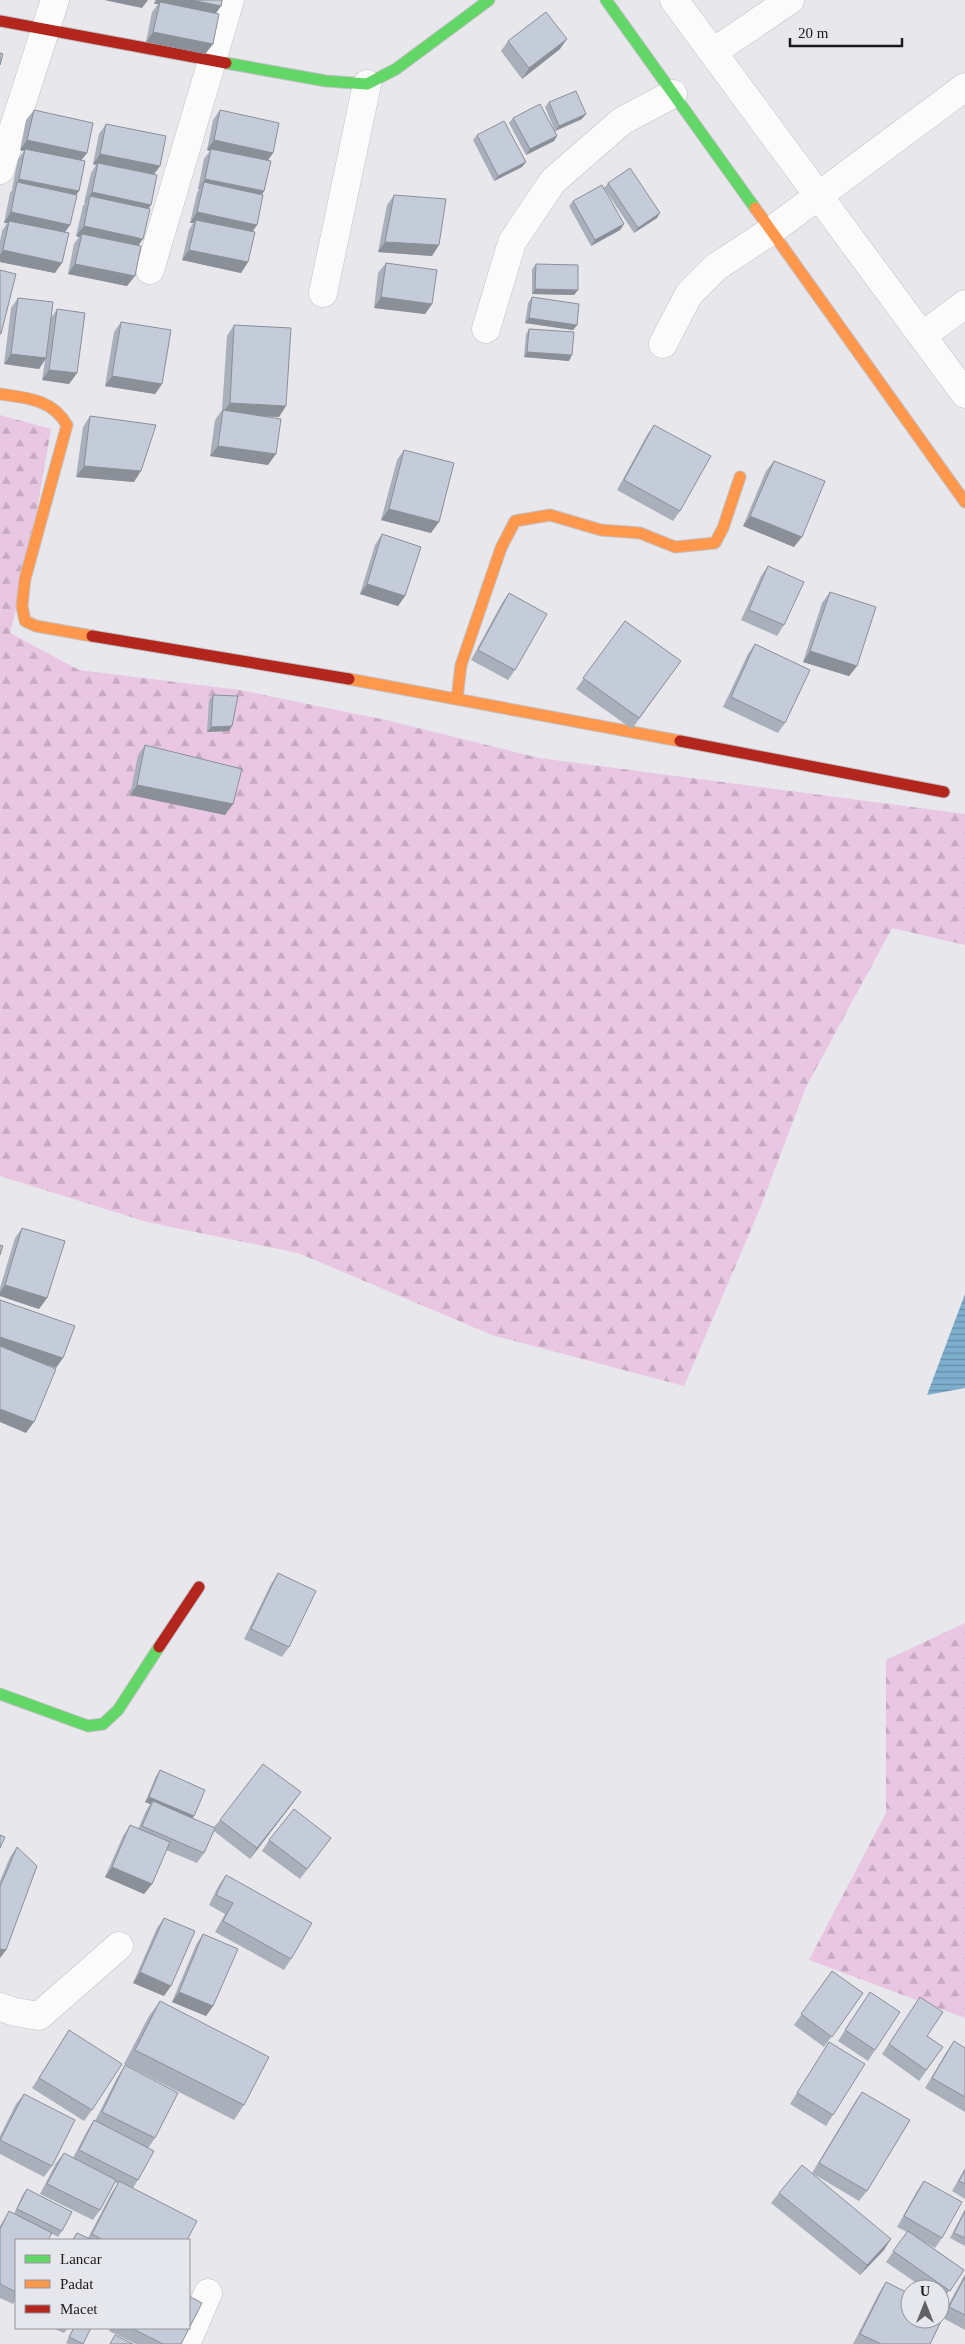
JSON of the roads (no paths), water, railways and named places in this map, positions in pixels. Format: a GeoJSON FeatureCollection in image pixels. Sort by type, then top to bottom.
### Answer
{"type":"FeatureCollection","features":[{"type":"Feature","properties":{"kind":"street"},"geometry":{"type":"LineString","coordinates":[[0,170],[55,0]]}},
{"type":"Feature","properties":{"kind":"street"},"geometry":{"type":"LineString","coordinates":[[150,270],[230,0]]}},
{"type":"Feature","properties":{"kind":"street"},"geometry":{"type":"LineString","coordinates":[[0,21],[46,31],[326,81],[367,84],[396,69],[489,0]]}},
{"type":"Feature","properties":{"kind":"street"},"geometry":{"type":"LineString","coordinates":[[606,0],[965,502]]}},
{"type":"Feature","properties":{"kind":"street"},"geometry":{"type":"LineString","coordinates":[[674,0],[965,394]]}},
{"type":"Feature","properties":{"kind":"street"},"geometry":{"type":"LineString","coordinates":[[713,52],[790,0]]}},
{"type":"Feature","properties":{"kind":"street"},"geometry":{"type":"LineString","coordinates":[[323,293],[367,84]]}},
{"type":"Feature","properties":{"kind":"street"},"geometry":{"type":"LineString","coordinates":[[663,344],[689,294],[716,267],[771,231],[965,87]]}},
{"type":"Feature","properties":{"kind":"street"},"geometry":{"type":"LineString","coordinates":[[486,329],[512,242],[553,181],[622,121],[673,94]]}},
{"type":"Feature","properties":{"kind":"street"},"geometry":{"type":"LineString","coordinates":[[922,336],[965,304]]}},
{"type":"Feature","properties":{"kind":"street"},"geometry":{"type":"LineString","coordinates":[[0,394],[36,399],[51,404],[63,415],[67,425],[24,580],[21,613],[25,621],[36,626],[457,698],[944,792]]}},
{"type":"Feature","properties":{"kind":"street"},"geometry":{"type":"LineString","coordinates":[[457,698],[461,665],[500,548],[515,521],[550,515],[601,530],[640,533],[675,547],[715,543],[723,528],[740,477]]}},
{"type":"Feature","properties":{"kind":"street"},"geometry":{"type":"LineString","coordinates":[[0,1694],[88,1726],[103,1724],[118,1710],[199,1587]]}},
{"type":"Feature","properties":{"kind":"street"},"geometry":{"type":"LineString","coordinates":[[0,2006],[15,2012],[39,2016],[119,1946]]}},
{"type":"Feature","properties":{"kind":"street"},"geometry":{"type":"LineString","coordinates":[[186,2344],[208,2293]]}},
{"type":"Feature","properties":{"kind":"water"},"geometry":{"type":"Polygon","coordinates":[[[965,1294],[965,1388],[927,1395],[965,1294]]]}}]}
